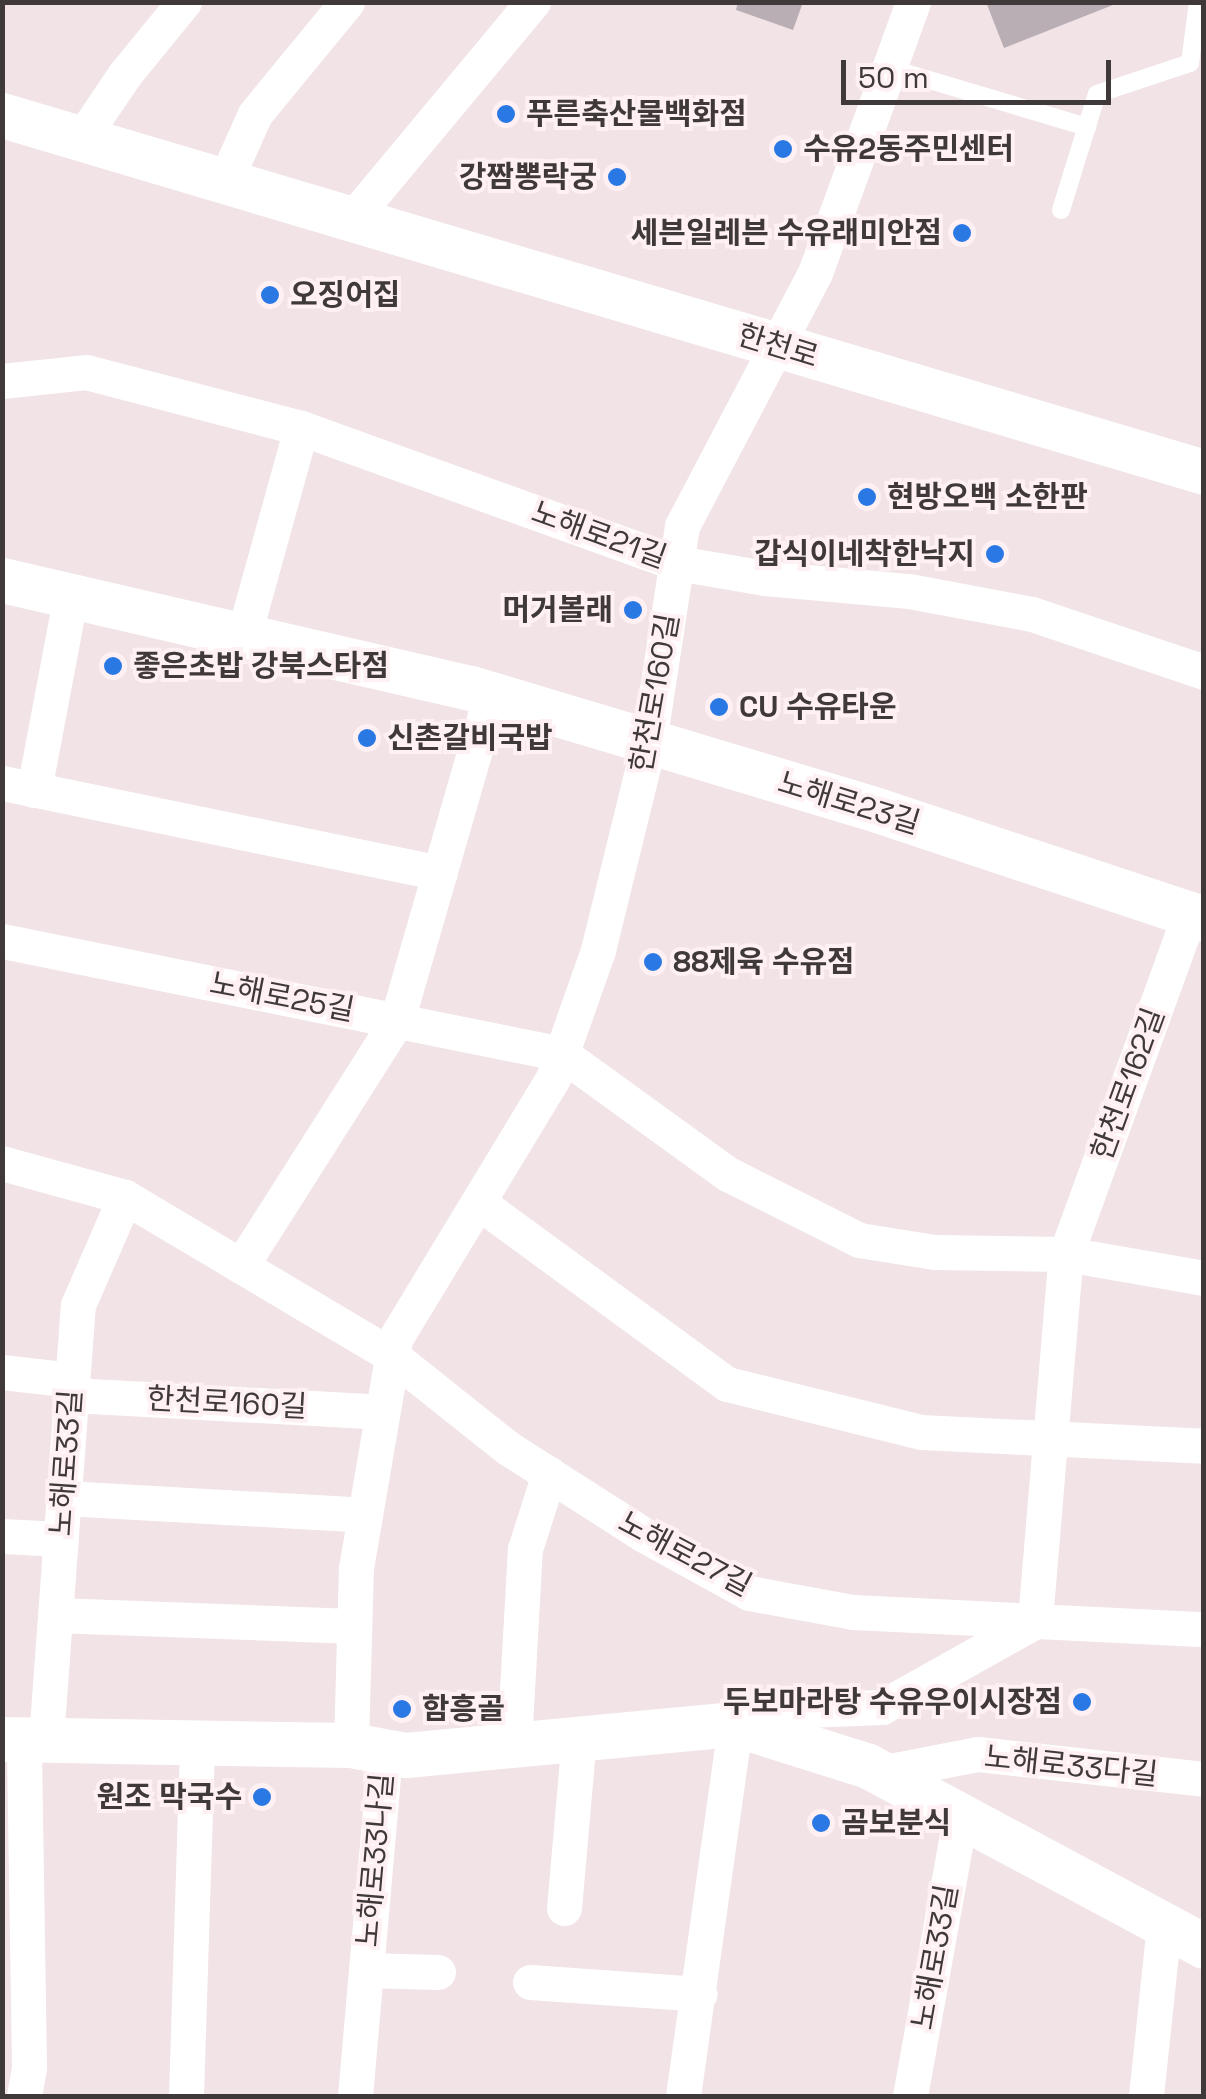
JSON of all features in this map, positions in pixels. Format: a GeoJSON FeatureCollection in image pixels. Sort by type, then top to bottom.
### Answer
{"type":"FeatureCollection","features":[{"type":"Feature","properties":{"kind":"street"},"geometry":{"type":"LineString","coordinates":[[81,138],[124,74],[184,2]]}},
{"type":"Feature","properties":{"kind":"street"},"geometry":{"type":"LineString","coordinates":[[224,182],[255,114],[347,2]]}},
{"type":"Feature","properties":{"kind":"street"},"geometry":{"type":"LineString","coordinates":[[352,219],[533,2]]}},
{"type":"Feature","properties":{"kind":"street","name":"한천로160길"},"geometry":{"type":"LineString","coordinates":[[368,1748],[354,1626],[356,1568],[394,1339],[553,1078],[598,950],[649,742],[682,526],[816,273],[913,2]]}},
{"type":"Feature","properties":{"kind":"street","name":"한천로"},"geometry":{"type":"LineString","coordinates":[[2,115],[1204,472]]}},
{"type":"Feature","properties":{"kind":"street","name":"노해로21길"},"geometry":{"type":"LineString","coordinates":[[2,381],[86,372],[301,428],[676,563],[765,578],[909,590],[1032,614],[1204,672]]}},
{"type":"Feature","properties":{"kind":"street"},"geometry":{"type":"LineString","coordinates":[[244,634],[301,428]]}},
{"type":"Feature","properties":{"kind":"street","name":"노해로23길"},"geometry":{"type":"LineString","coordinates":[[2,580],[70,599],[244,634],[492,694],[880,811],[1197,916]]}},
{"type":"Feature","properties":{"kind":"street"},"geometry":{"type":"LineString","coordinates":[[70,599],[18,786],[440,874]]}},
{"type":"Feature","properties":{"kind":"street"},"geometry":{"type":"LineString","coordinates":[[241,1266],[397,1020],[492,694]]}},
{"type":"Feature","properties":{"kind":"street","name":"한천로162길"},"geometry":{"type":"LineString","coordinates":[[1036,1620],[1066,1254],[1197,916]]}},
{"type":"Feature","properties":{"kind":"street","name":"노해로25길"},"geometry":{"type":"LineString","coordinates":[[2,940],[562,1054]]}},
{"type":"Feature","properties":{"kind":"street"},"geometry":{"type":"LineString","coordinates":[[562,1054],[728,1174],[859,1240],[934,1252],[1066,1254],[1204,1278]]}},
{"type":"Feature","properties":{"kind":"street","name":"노해로27길"},"geometry":{"type":"LineString","coordinates":[[2,1163],[124,1198],[392,1355],[508,1448],[644,1535],[749,1593],[853,1612],[1204,1629]]}},
{"type":"Feature","properties":{"kind":"street","name":"노해로33길"},"geometry":{"type":"LineString","coordinates":[[24,2096],[29,2066],[24,1739],[55,1615],[78,1305],[124,1198]]}},
{"type":"Feature","properties":{"kind":"street"},"geometry":{"type":"LineString","coordinates":[[478,1202],[727,1384],[921,1432],[1204,1446]]}},
{"type":"Feature","properties":{"kind":"street","name":"한천로160길"},"geometry":{"type":"LineString","coordinates":[[2,1372],[72,1387],[382,1412]]}},
{"type":"Feature","properties":{"kind":"street"},"geometry":{"type":"LineString","coordinates":[[514,1744],[525,1549],[549,1474]]}},
{"type":"Feature","properties":{"kind":"street"},"geometry":{"type":"LineString","coordinates":[[64,1498],[365,1515]]}},
{"type":"Feature","properties":{"kind":"street"},"geometry":{"type":"LineString","coordinates":[[2,1536],[60,1539]]}},
{"type":"Feature","properties":{"kind":"street"},"geometry":{"type":"LineString","coordinates":[[55,1615],[354,1626]]}},
{"type":"Feature","properties":{"kind":"street"},"geometry":{"type":"LineString","coordinates":[[24,1739],[368,1748],[406,1754],[735,1724],[758,1712],[882,1707],[1036,1620]]}},
{"type":"Feature","properties":{"kind":"street"},"geometry":{"type":"LineString","coordinates":[[735,1724],[880,1773],[1204,1946]]}},
{"type":"Feature","properties":{"kind":"street"},"geometry":{"type":"LineString","coordinates":[[682,2096],[700,1994],[735,1724]]}},
{"type":"Feature","properties":{"kind":"street"},"geometry":{"type":"LineString","coordinates":[[564,1908],[578,1738]]}},
{"type":"Feature","properties":{"kind":"street"},"geometry":{"type":"LineString","coordinates":[[186,2096],[198,1742]]}},
{"type":"Feature","properties":{"kind":"street","name":"노해로33나길"},"geometry":{"type":"LineString","coordinates":[[355,2096],[366,1970],[368,1748]]}},
{"type":"Feature","properties":{"kind":"street","name":"노해로33다길"},"geometry":{"type":"LineString","coordinates":[[880,1773],[978,1754],[1204,1779]]}},
{"type":"Feature","properties":{"kind":"street","name":"노해로33길"},"geometry":{"type":"LineString","coordinates":[[910,2096],[960,1817]]}},
{"type":"Feature","properties":{"kind":"street"},"geometry":{"type":"LineString","coordinates":[[1146,2096],[1164,1925]]}},
{"type":"Feature","properties":{"kind":"street","name":"노해로33나길"},"geometry":{"type":"LineString","coordinates":[[366,1970],[438,1972]]}},
{"type":"Feature","properties":{"kind":"street"},"geometry":{"type":"LineString","coordinates":[[530,1982],[700,1994]]}},
{"type":"Feature","properties":{"kind":"lane"},"geometry":{"type":"LineString","coordinates":[[1061,210],[1097,94],[1190,63],[1198,2]]}},
{"type":"Feature","properties":{"kind":"lane"},"geometry":{"type":"LineString","coordinates":[[889,68],[1087,127]]}},
{"type":"Feature","properties":{"kind":"building"},"geometry":{"type":"Polygon","coordinates":[[[738,2],[803,2],[793,30],[736,10],[738,2]]]}},
{"type":"Feature","properties":{"kind":"building"},"geometry":{"type":"Polygon","coordinates":[[[986,2],[1118,2],[1118,3],[1004,48],[986,2]]]}},
{"type":"Feature","properties":{"kind":"place","name":"푸른축산물백화점"},"geometry":{"type":"Point","coordinates":[506,114]}},
{"type":"Feature","properties":{"kind":"place","name":"수유2동주민센터"},"geometry":{"type":"Point","coordinates":[783,149]}},
{"type":"Feature","properties":{"kind":"place","name":"강짬뽕락궁"},"geometry":{"type":"Point","coordinates":[617,177]}},
{"type":"Feature","properties":{"kind":"place","name":"세븐일레븐 수유래미안점"},"geometry":{"type":"Point","coordinates":[962,233]}},
{"type":"Feature","properties":{"kind":"place","name":"오징어집"},"geometry":{"type":"Point","coordinates":[270,295]}},
{"type":"Feature","properties":{"kind":"place","name":"현방오백 소한판"},"geometry":{"type":"Point","coordinates":[867,497]}},
{"type":"Feature","properties":{"kind":"place","name":"갑식이네착한낙지"},"geometry":{"type":"Point","coordinates":[995,554]}},
{"type":"Feature","properties":{"kind":"place","name":"머거볼래"},"geometry":{"type":"Point","coordinates":[633,610]}},
{"type":"Feature","properties":{"kind":"place","name":"좋은초밥 강북스타점"},"geometry":{"type":"Point","coordinates":[113,666]}},
{"type":"Feature","properties":{"kind":"place","name":"CU 수유타운"},"geometry":{"type":"Point","coordinates":[719,707]}},
{"type":"Feature","properties":{"kind":"place","name":"신촌갈비국밥"},"geometry":{"type":"Point","coordinates":[367,738]}},
{"type":"Feature","properties":{"kind":"place","name":"88제육 수유점"},"geometry":{"type":"Point","coordinates":[653,962]}},
{"type":"Feature","properties":{"kind":"place","name":"두보마라탕 수유우이시장점"},"geometry":{"type":"Point","coordinates":[1082,1702]}},
{"type":"Feature","properties":{"kind":"place","name":"함흥골"},"geometry":{"type":"Point","coordinates":[402,1709]}},
{"type":"Feature","properties":{"kind":"place","name":"원조 막국수"},"geometry":{"type":"Point","coordinates":[262,1797]}},
{"type":"Feature","properties":{"kind":"place","name":"곰보분식"},"geometry":{"type":"Point","coordinates":[821,1823]}}]}
